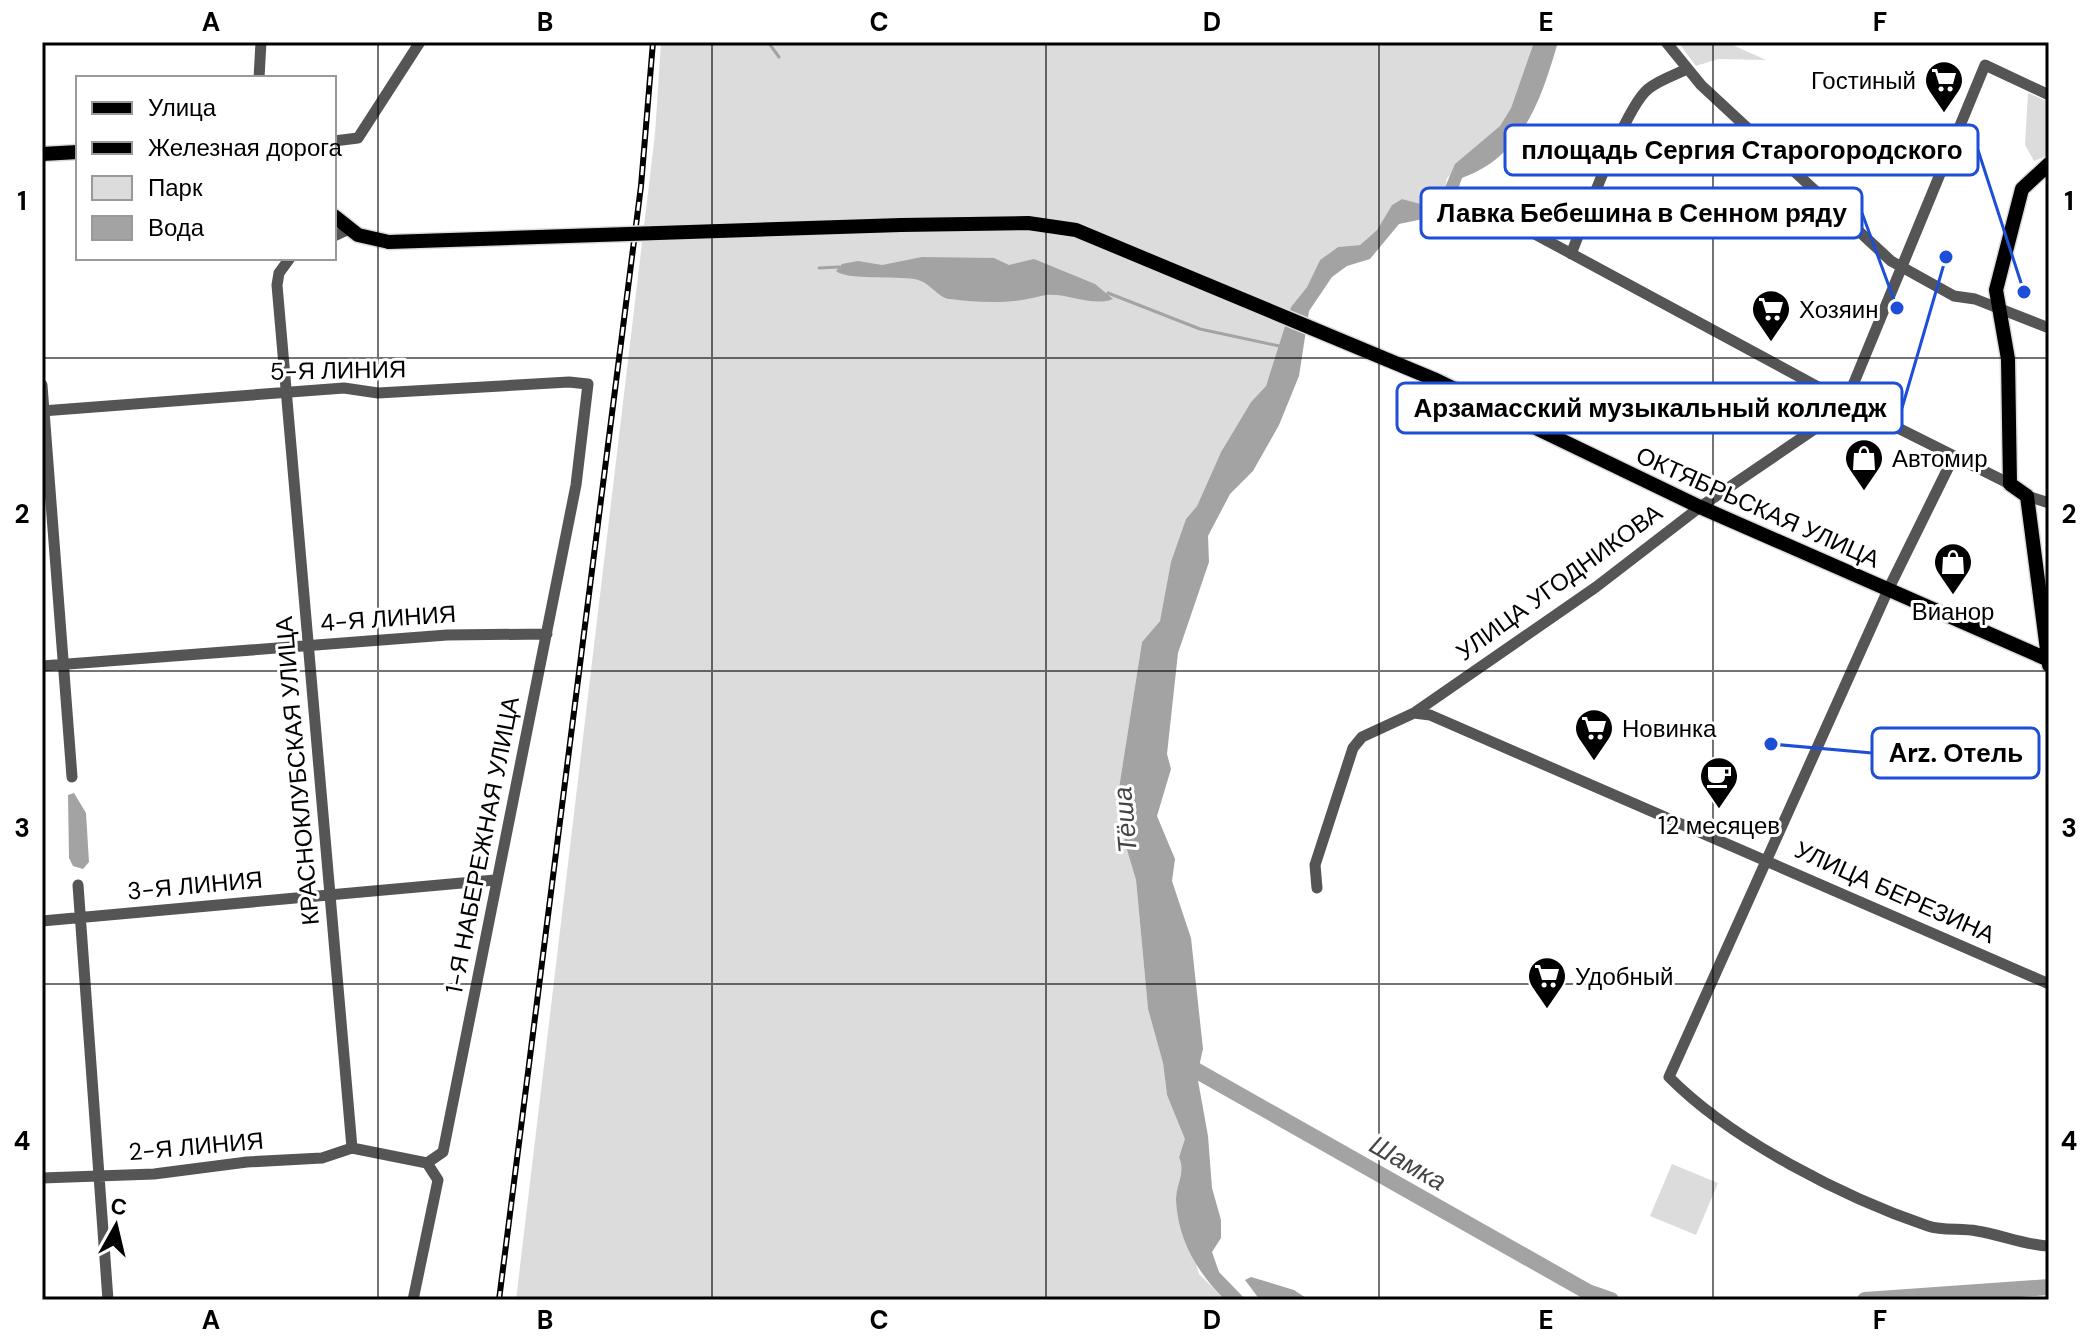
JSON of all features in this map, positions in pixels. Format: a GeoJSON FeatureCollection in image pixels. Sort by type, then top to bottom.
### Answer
{"type":"FeatureCollection","features":[{"type":"Feature","properties":{"kind":"main road"},"geometry":{"type":"LineString","coordinates":[[42,154],[76,152]]}},
{"type":"Feature","properties":{"kind":"main road"},"geometry":{"type":"LineString","coordinates":[[2049,164],[2022,189],[1996,290],[2008,359],[2010,484],[2027,496],[2049,669]]}},
{"type":"Feature","properties":{"kind":"main road"},"geometry":{"type":"LineString","coordinates":[[336,218],[349,229]]}},
{"type":"Feature","properties":{"kind":"main road","name":"ОКТЯБРЬСКАЯ УЛИЦА"},"geometry":{"type":"LineString","coordinates":[[349,229],[371,240],[389,242],[901,225],[1028,223],[1076,230],[1225,295],[1449,386],[1700,507],[2048,660]]}},
{"type":"Feature","properties":{"kind":"street"},"geometry":{"type":"LineString","coordinates":[[259,76],[261,42]]}},
{"type":"Feature","properties":{"kind":"street"},"geometry":{"type":"LineString","coordinates":[[336,141],[358,138],[420,42]]}},
{"type":"Feature","properties":{"kind":"street"},"geometry":{"type":"LineString","coordinates":[[1666,42],[1687,69],[1900,267],[1954,296],[1975,299],[2049,328]]}},
{"type":"Feature","properties":{"kind":"street"},"geometry":{"type":"LineString","coordinates":[[1846,402],[1985,65],[2049,95]]}},
{"type":"Feature","properties":{"kind":"street"},"geometry":{"type":"LineString","coordinates":[[1571,254],[1619,138],[1642,95],[1657,83],[1687,69]]}},
{"type":"Feature","properties":{"kind":"street"},"geometry":{"type":"LineString","coordinates":[[1483,206],[1846,402],[2010,484]]}},
{"type":"Feature","properties":{"kind":"street"},"geometry":{"type":"LineString","coordinates":[[336,235],[349,229]]}},
{"type":"Feature","properties":{"kind":"street","name":"КРАСНОКЛУБСКАЯ УЛИЦА"},"geometry":{"type":"LineString","coordinates":[[288,260],[277,285],[352,1148]]}},
{"type":"Feature","properties":{"kind":"street"},"geometry":{"type":"LineString","coordinates":[[1975,299],[1987,293],[2003,262]]}},
{"type":"Feature","properties":{"kind":"street","name":"5-Я ЛИНИЯ"},"geometry":{"type":"LineString","coordinates":[[43,411],[344,388],[378,393],[569,382],[588,384]]}},
{"type":"Feature","properties":{"kind":"street","name":"1-Я НАБЕРЕЖНАЯ УЛИЦА"},"geometry":{"type":"LineString","coordinates":[[427,1163],[443,1152],[576,485],[588,384]]}},
{"type":"Feature","properties":{"kind":"street"},"geometry":{"type":"LineString","coordinates":[[42,385],[72,777]]}},
{"type":"Feature","properties":{"kind":"street","name":"УЛИЦА УГОДНИКОВА"},"geometry":{"type":"LineString","coordinates":[[1317,888],[1315,865],[1353,748],[1362,737],[1414,713],[1596,587],[1700,507],[1822,424],[1846,402]]}},
{"type":"Feature","properties":{"kind":"street"},"geometry":{"type":"LineString","coordinates":[[1954,456],[1888,590],[1669,1077],[1741,1133],[1784,1160],[1846,1191],[1931,1227],[1977,1231],[2032,1245],[2049,1246]]}},
{"type":"Feature","properties":{"kind":"street"},"geometry":{"type":"LineString","coordinates":[[2027,496],[2049,503]]}},
{"type":"Feature","properties":{"kind":"street","name":"4-Я ЛИНИЯ"},"geometry":{"type":"LineString","coordinates":[[42,666],[447,635],[547,634]]}},
{"type":"Feature","properties":{"kind":"street","name":"УЛИЦА БЕРЕЗИНА"},"geometry":{"type":"LineString","coordinates":[[1414,713],[1430,715],[2049,984]]}},
{"type":"Feature","properties":{"kind":"street","name":"3-Я ЛИНИЯ"},"geometry":{"type":"LineString","coordinates":[[42,921],[495,880]]}},
{"type":"Feature","properties":{"kind":"street"},"geometry":{"type":"LineString","coordinates":[[78,885],[108,1300]]}},
{"type":"Feature","properties":{"kind":"street"},"geometry":{"type":"LineString","coordinates":[[352,1148],[427,1163],[438,1180],[413,1300]]}},
{"type":"Feature","properties":{"kind":"street","name":"2-Я ЛИНИЯ"},"geometry":{"type":"LineString","coordinates":[[42,1178],[154,1174],[247,1162],[322,1158],[352,1148]]}},
{"type":"Feature","properties":{"kind":"green space"},"geometry":{"type":"Polygon","coordinates":[[[661,42],[1534,42],[1511,108],[1500,126],[1447,178],[1442,200],[1435,208],[1402,199],[1392,205],[1377,230],[1360,245],[1338,247],[1320,260],[1307,287],[1291,307],[1266,386],[1251,402],[1221,452],[1197,506],[1186,519],[1160,621],[1142,642],[1119,788],[1125,842],[1136,880],[1148,1009],[1163,1063],[1167,1095],[1186,1139],[1179,1156],[1183,1165],[1176,1196],[1199,1274],[1225,1300],[516,1300],[655,134],[661,42]]]}},
{"type":"Feature","properties":{"kind":"green space"},"geometry":{"type":"Polygon","coordinates":[[[1678,42],[1726,42],[1766,60],[1718,59],[1696,66],[1678,42]]]}},
{"type":"Feature","properties":{"kind":"green space"},"geometry":{"type":"Polygon","coordinates":[[[2028,93],[2049,102],[2049,155],[2034,161],[2025,145],[2028,93]]]}},
{"type":"Feature","properties":{"kind":"green space"},"geometry":{"type":"Polygon","coordinates":[[[1672,1164],[1718,1183],[1696,1235],[1650,1216],[1672,1164]]]}},
{"type":"Feature","properties":{"kind":"water"},"geometry":{"type":"Polygon","coordinates":[[[1534,42],[1558,42],[1536,105],[1515,141],[1483,168],[1462,178],[1451,209],[1442,215],[1399,224],[1370,259],[1347,266],[1332,277],[1309,311],[1299,376],[1279,425],[1253,471],[1230,494],[1208,536],[1209,562],[1178,653],[1167,754],[1171,769],[1157,816],[1175,859],[1172,881],[1191,938],[1203,1049],[1197,1075],[1208,1136],[1212,1188],[1221,1220],[1221,1238],[1212,1252],[1219,1272],[1246,1300],[1225,1300],[1198,1267],[1181,1229],[1176,1200],[1181,1173],[1179,1157],[1185,1139],[1167,1095],[1163,1063],[1148,1009],[1136,880],[1125,843],[1119,788],[1142,642],[1160,621],[1171,562],[1186,519],[1197,506],[1221,452],[1251,402],[1266,386],[1291,307],[1307,287],[1320,260],[1338,247],[1360,245],[1377,230],[1392,205],[1402,199],[1436,208],[1455,164],[1500,126],[1511,108],[1534,42]]]}},
{"type":"Feature","properties":{"kind":"water"},"geometry":{"type":"Polygon","coordinates":[[[922,257],[994,258],[1009,265],[1034,259],[1095,284],[1113,299],[1096,301],[1050,295],[1007,302],[962,300],[945,298],[920,280],[850,276],[836,271],[842,264],[858,261],[882,265],[922,257]]]}},
{"type":"Feature","properties":{"kind":"water"},"geometry":{"type":"Polygon","coordinates":[[[74,793],[86,813],[89,862],[83,869],[73,866],[69,858],[68,795],[74,793]]]}},
{"type":"Feature","properties":{"kind":"water"},"geometry":{"type":"Polygon","coordinates":[[[1251,1277],[1294,1290],[1309,1300],[1260,1300],[1245,1280],[1251,1277]]]}},
{"type":"Feature","properties":{"kind":"waterway"},"geometry":{"type":"LineString","coordinates":[[768,42],[779,57]]}},
{"type":"Feature","properties":{"kind":"waterway","name":"Тёша"},"geometry":{"type":"LineString","coordinates":[[819,268],[839,267]]}},
{"type":"Feature","properties":{"kind":"waterway","name":"Тёша"},"geometry":{"type":"LineString","coordinates":[[1108,293],[1200,329],[1284,347]]}},
{"type":"Feature","properties":{"kind":"waterway","name":"Шамка"},"geometry":{"type":"LineString","coordinates":[[1183,1063],[1588,1292],[1611,1300]]}},
{"type":"Feature","properties":{"kind":"waterway","name":"Шамка"},"geometry":{"type":"LineString","coordinates":[[1865,1300],[2049,1287]]}},
{"type":"Feature","properties":{"kind":"railway"},"geometry":{"type":"LineString","coordinates":[[499,1300],[641,186],[653,42]]}},
{"type":"Feature","properties":{"kind":"place","name":"Гостиный"},"geometry":{"type":"Point","coordinates":[1944,114]}},
{"type":"Feature","properties":{"kind":"place","name":"Арзамасский музыкальный колледж"},"geometry":{"type":"Point","coordinates":[1946,257]}},
{"type":"Feature","properties":{"kind":"place","name":"площадь Сергия Старогородского"},"geometry":{"type":"Point","coordinates":[2024,292]}},
{"type":"Feature","properties":{"kind":"place","name":"Лавка Бебешина в Сенном ряду"},"geometry":{"type":"Point","coordinates":[1897,308]}},
{"type":"Feature","properties":{"kind":"place","name":"Хозяин"},"geometry":{"type":"Point","coordinates":[1771,343]}},
{"type":"Feature","properties":{"kind":"place","name":"Автомир"},"geometry":{"type":"Point","coordinates":[1864,492]}},
{"type":"Feature","properties":{"kind":"place","name":"Вианор"},"geometry":{"type":"Point","coordinates":[1953,596]}},
{"type":"Feature","properties":{"kind":"place","name":"Arz. Отель"},"geometry":{"type":"Point","coordinates":[1771,744]}},
{"type":"Feature","properties":{"kind":"place","name":"Новинка"},"geometry":{"type":"Point","coordinates":[1594,762]}},
{"type":"Feature","properties":{"kind":"place","name":"12 месяцев"},"geometry":{"type":"Point","coordinates":[1719,810]}},
{"type":"Feature","properties":{"kind":"place","name":"Удобный"},"geometry":{"type":"Point","coordinates":[1547,1010]}}]}
